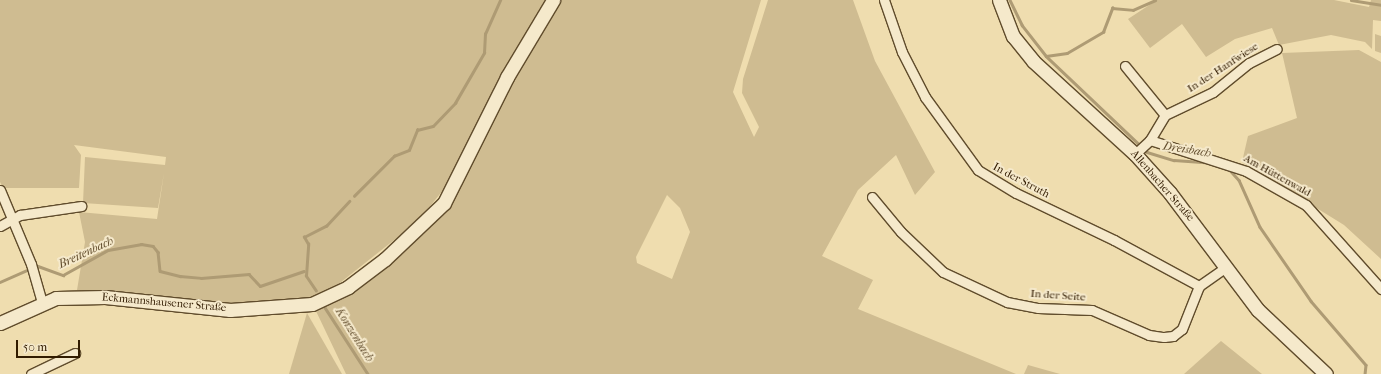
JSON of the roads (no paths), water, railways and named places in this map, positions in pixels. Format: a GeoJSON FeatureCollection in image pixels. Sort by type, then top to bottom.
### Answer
{"type":"FeatureCollection","features":[{"type":"Feature","properties":{"kind":"main road","name":"Eckmannshausener Straße"},"geometry":{"type":"LineString","coordinates":[[0,323],[42,302],[56,298],[105,297],[230,310],[305,305],[332,295],[385,260],[444,203],[507,77],[553,0]]}},
{"type":"Feature","properties":{"kind":"main road","name":"Allenbacher Straße"},"geometry":{"type":"LineString","coordinates":[[999,0],[1014,36],[1033,61],[1142,147],[1170,193],[1225,268],[1269,323],[1326,374]]}},
{"type":"Feature","properties":{"kind":"street","name":"In der Struth"},"geometry":{"type":"LineString","coordinates":[[884,0],[902,52],[925,96],[978,170],[1016,194],[1114,240],[1199,286]]}},
{"type":"Feature","properties":{"kind":"street","name":"In der Hanfwiese"},"geometry":{"type":"LineString","coordinates":[[1165,115],[1213,92],[1249,63],[1277,49]]}},
{"type":"Feature","properties":{"kind":"street"},"geometry":{"type":"LineString","coordinates":[[1125,66],[1165,115],[1142,147]]}},
{"type":"Feature","properties":{"kind":"street","name":"Am Hüttenwald"},"geometry":{"type":"LineString","coordinates":[[1142,147],[1246,171],[1306,205],[1381,289]]}},
{"type":"Feature","properties":{"kind":"street"},"geometry":{"type":"LineString","coordinates":[[0,190],[31,264],[42,302]]}},
{"type":"Feature","properties":{"kind":"street","name":"In der Seite"},"geometry":{"type":"LineString","coordinates":[[872,197],[901,232],[943,272],[1007,302],[1038,308],[1092,310],[1149,335],[1164,337],[1173,336],[1182,328],[1199,286]]}},
{"type":"Feature","properties":{"kind":"street"},"geometry":{"type":"LineString","coordinates":[[0,226],[12,218],[81,206]]}},
{"type":"Feature","properties":{"kind":"street"},"geometry":{"type":"LineString","coordinates":[[1199,286],[1225,268]]}},
{"type":"Feature","properties":{"kind":"street"},"geometry":{"type":"LineString","coordinates":[[31,374],[75,353]]}},
{"type":"Feature","properties":{"kind":"waterway"},"geometry":{"type":"LineString","coordinates":[[354,196],[394,156],[409,150],[417,130],[433,126],[455,103],[484,53],[485,34],[500,0]]}},
{"type":"Feature","properties":{"kind":"waterway","name":"Dreisbach"},"geometry":{"type":"LineString","coordinates":[[1010,0],[1022,25],[1046,56],[1147,152],[1174,160],[1205,162]]}},
{"type":"Feature","properties":{"kind":"waterway"},"geometry":{"type":"LineString","coordinates":[[1046,56],[1067,53],[1103,32],[1112,8],[1133,10],[1155,0]]}},
{"type":"Feature","properties":{"kind":"waterway"},"geometry":{"type":"LineString","coordinates":[[1351,0],[1381,5]]}},
{"type":"Feature","properties":{"kind":"waterway","name":"Dreisbach"},"geometry":{"type":"LineString","coordinates":[[1229,169],[1239,180],[1260,227],[1311,301],[1366,365],[1365,374]]}},
{"type":"Feature","properties":{"kind":"waterway"},"geometry":{"type":"LineString","coordinates":[[316,291],[306,276],[308,244],[304,237],[326,226],[349,201]]}},
{"type":"Feature","properties":{"kind":"waterway","name":"Breitenbach"},"geometry":{"type":"LineString","coordinates":[[38,266],[63,275],[108,250],[141,244],[153,246],[158,252],[160,271],[180,276],[201,278],[249,274],[260,286],[304,271]]}},
{"type":"Feature","properties":{"kind":"waterway","name":"Breitenbach"},"geometry":{"type":"LineString","coordinates":[[0,282],[27,270]]}},
{"type":"Feature","properties":{"kind":"waterway","name":"Konzenbach"},"geometry":{"type":"LineString","coordinates":[[324,306],[368,374]]}}]}
